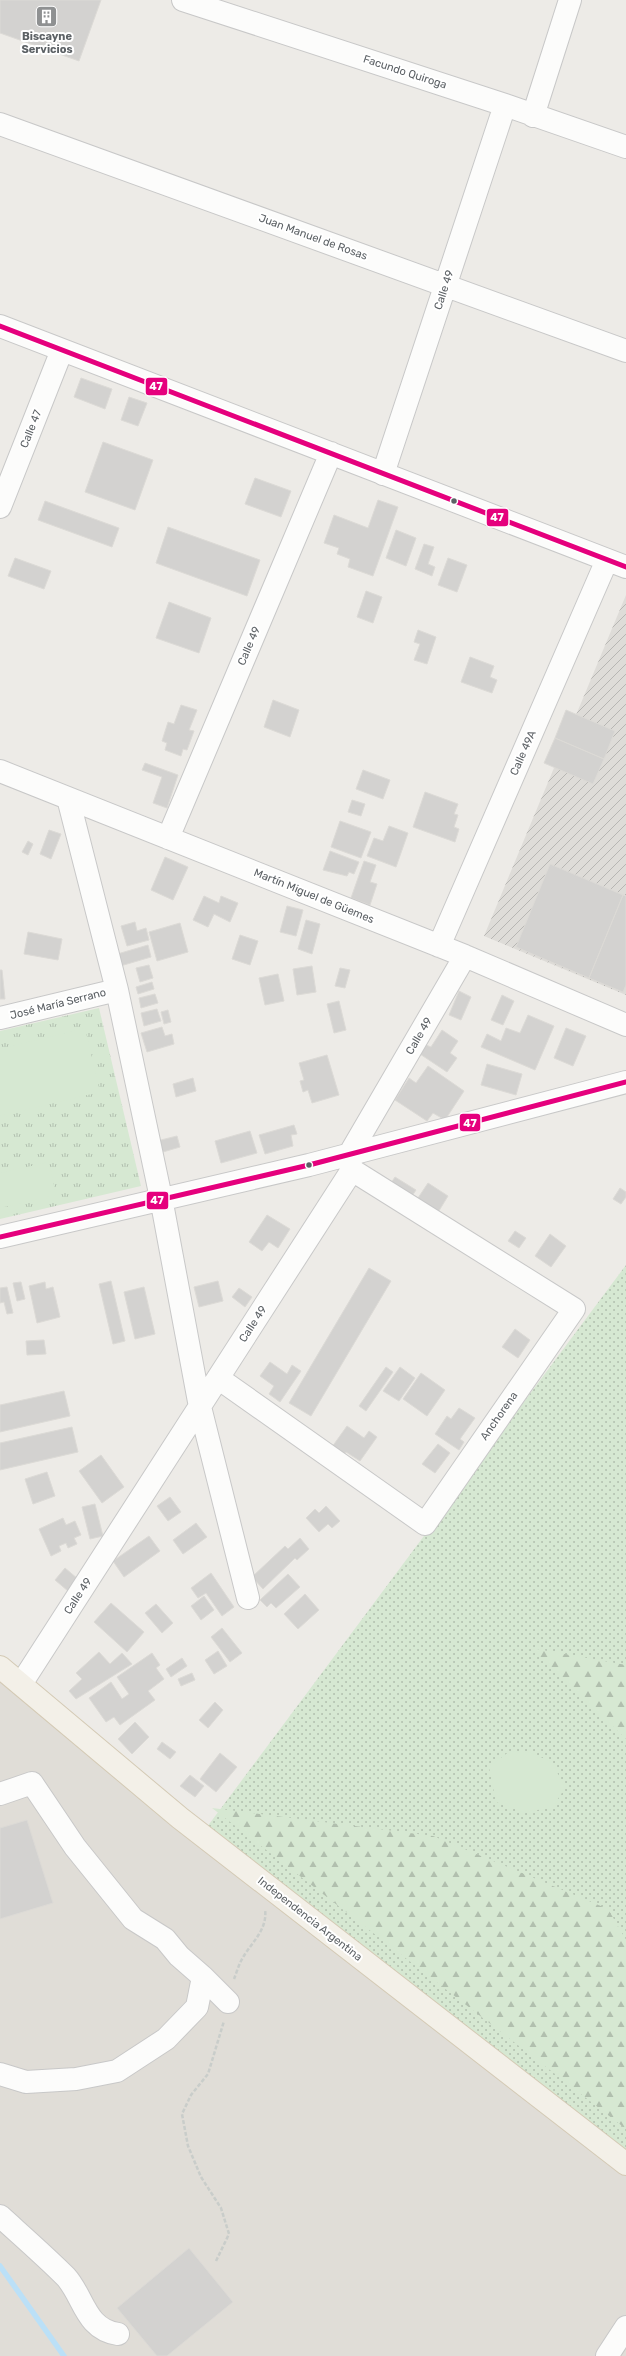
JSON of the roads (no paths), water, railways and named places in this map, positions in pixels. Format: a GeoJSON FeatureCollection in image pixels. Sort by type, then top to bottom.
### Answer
{"type":"FeatureCollection","features":[{"type":"Feature","properties":{"kind":"main road","name":"Independencia Argentina"},"geometry":{"type":"LineString","coordinates":[[1,1665],[21,1684],[180,1818],[626,2164]]}},
{"type":"Feature","properties":{"kind":"street","name":"Facundo Quiroga"},"geometry":{"type":"LineString","coordinates":[[183,0],[505,105],[533,116],[626,147]]}},
{"type":"Feature","properties":{"kind":"street"},"geometry":{"type":"LineString","coordinates":[[533,116],[570,0]]}},
{"type":"Feature","properties":{"kind":"street","name":"Calle 49"},"geometry":{"type":"LineString","coordinates":[[383,474],[505,105]]}},
{"type":"Feature","properties":{"kind":"street","name":"Juan Manuel de Rosas"},"geometry":{"type":"LineString","coordinates":[[0,124],[626,351]]}},
{"type":"Feature","properties":{"kind":"street"},"geometry":{"type":"LineString","coordinates":[[0,326],[617,564]]}},
{"type":"Feature","properties":{"kind":"street","name":"Calle 47"},"geometry":{"type":"LineString","coordinates":[[0,507],[62,350]]}},
{"type":"Feature","properties":{"kind":"street","name":"Calle 49"},"geometry":{"type":"LineString","coordinates":[[168,838],[330,454]]}},
{"type":"Feature","properties":{"kind":"street","name":"Calle 49A"},"geometry":{"type":"LineString","coordinates":[[439,946],[617,564]]}},
{"type":"Feature","properties":{"kind":"street","name":"Martín Miguel de Güemes"},"geometry":{"type":"LineString","coordinates":[[0,771],[465,956],[626,1025]]}},
{"type":"Feature","properties":{"kind":"street"},"geometry":{"type":"LineString","coordinates":[[68,798],[116,990],[161,1198],[200,1407],[248,1598]]}},
{"type":"Feature","properties":{"kind":"street","name":"Calle 49"},"geometry":{"type":"LineString","coordinates":[[21,1684],[200,1407],[350,1163],[465,956]]}},
{"type":"Feature","properties":{"kind":"street","name":"José María Serrano"},"geometry":{"type":"LineString","coordinates":[[0,1018],[116,990]]}},
{"type":"Feature","properties":{"kind":"street"},"geometry":{"type":"LineString","coordinates":[[0,1237],[161,1198],[350,1163],[626,1082]]}},
{"type":"Feature","properties":{"kind":"street","name":"Anchorena"},"geometry":{"type":"LineString","coordinates":[[218,1378],[425,1524],[574,1309],[350,1163]]}},
{"type":"Feature","properties":{"kind":"street"},"geometry":{"type":"LineString","coordinates":[[0,1794],[32,1783],[75,1847],[133,1919],[165,1939],[179,1956],[228,2002]]}},
{"type":"Feature","properties":{"kind":"street"},"geometry":{"type":"LineString","coordinates":[[0,2074],[26,2082],[76,2079],[117,2071],[166,2039],[197,2007],[203,1977]]}},
{"type":"Feature","properties":{"kind":"street"},"geometry":{"type":"LineString","coordinates":[[0,2216],[67,2278],[88,2314],[106,2332],[118,2334]]}},
{"type":"Feature","properties":{"kind":"street"},"geometry":{"type":"LineString","coordinates":[[607,2356],[626,2327]]}},
{"type":"Feature","properties":{"kind":"waterway"},"geometry":{"type":"LineString","coordinates":[[0,2266],[64,2356]]}},
{"type":"Feature","properties":{"kind":"place","name":"Biscayne Servicios"},"geometry":{"type":"Point","coordinates":[47,16]}}]}
